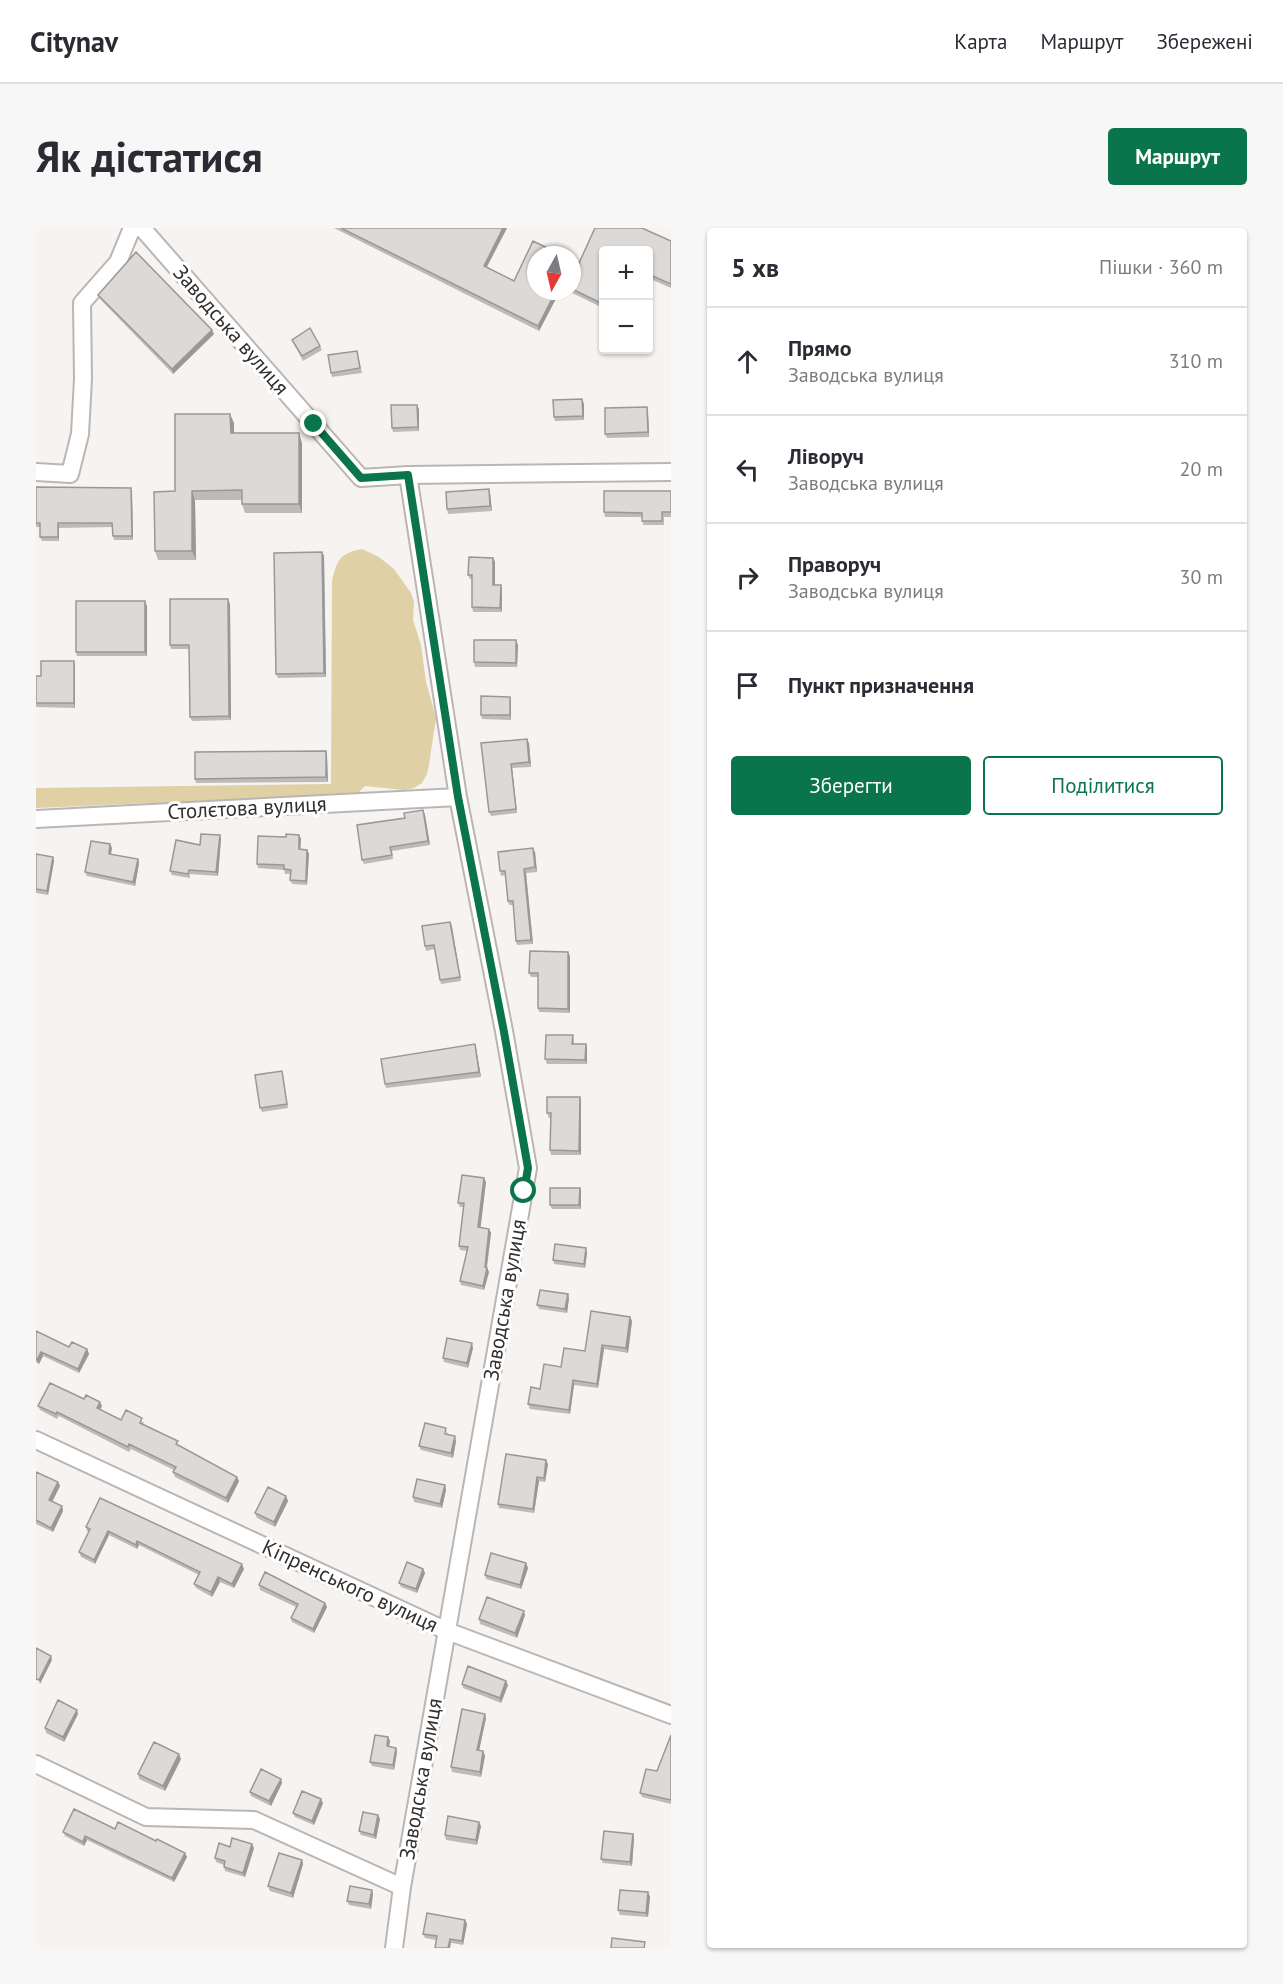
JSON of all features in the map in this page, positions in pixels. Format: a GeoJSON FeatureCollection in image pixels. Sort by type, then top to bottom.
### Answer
{"type":"FeatureCollection","features":[{"type":"Feature","properties":{"kind":"street"},"geometry":{"type":"LineString","coordinates":[[36,472],[70,474],[80,434],[83,379],[82,303],[118,262],[132,228]]}},
{"type":"Feature","properties":{"kind":"street","name":"Заводська вулиця"},"geometry":{"type":"LineString","coordinates":[[142,228],[361,478],[408,475],[671,472]]}},
{"type":"Feature","properties":{"kind":"street","name":"Заводська вулиця"},"geometry":{"type":"LineString","coordinates":[[394,1948],[402,1887],[528,1168],[458,797],[408,475]]}},
{"type":"Feature","properties":{"kind":"street","name":"Столєтова вулиця"},"geometry":{"type":"LineString","coordinates":[[36,819],[458,797]]}},
{"type":"Feature","properties":{"kind":"street","name":"Кіпренського вулиця"},"geometry":{"type":"LineString","coordinates":[[36,1440],[447,1631],[671,1715]]}},
{"type":"Feature","properties":{"kind":"street"},"geometry":{"type":"LineString","coordinates":[[36,1764],[146,1817],[254,1821],[402,1887]]}},
{"type":"Feature","properties":{"kind":"shaded area"},"geometry":{"type":"Polygon","coordinates":[[[362,549],[379,557],[394,569],[411,593],[414,602],[413,620],[421,645],[426,682],[436,718],[429,765],[422,783],[404,790],[365,786],[358,793],[348,795],[207,806],[176,802],[36,808],[36,788],[331,784],[332,581],[340,559],[348,553],[362,549]]]}},
{"type":"Feature","properties":{"kind":"building"},"geometry":{"type":"Polygon","coordinates":[[[341,228],[503,228],[484,266],[514,281],[527,254],[527,300],[551,300],[538,326],[341,228]]]}},
{"type":"Feature","properties":{"kind":"building"},"geometry":{"type":"Polygon","coordinates":[[[595,228],[642,228],[671,241],[671,284],[653,276],[653,246],[599,246],[599,302],[581,293],[581,259],[595,228]]]}},
{"type":"Feature","properties":{"kind":"building"},"geometry":{"type":"Polygon","coordinates":[[[533,241],[543,246],[531,246],[533,241]]]}},
{"type":"Feature","properties":{"kind":"building"},"geometry":{"type":"Polygon","coordinates":[[[136,252],[212,330],[172,369],[98,295],[136,252]]]}},
{"type":"Feature","properties":{"kind":"building"},"geometry":{"type":"Polygon","coordinates":[[[310,328],[320,346],[302,356],[292,340],[310,328]]]}},
{"type":"Feature","properties":{"kind":"building"},"geometry":{"type":"Polygon","coordinates":[[[357,351],[360,368],[331,373],[328,355],[357,351]]]}},
{"type":"Feature","properties":{"kind":"building"},"geometry":{"type":"Polygon","coordinates":[[[582,399],[583,416],[554,417],[553,400],[582,399]]]}},
{"type":"Feature","properties":{"kind":"building"},"geometry":{"type":"Polygon","coordinates":[[[391,405],[417,405],[418,427],[392,428],[391,405]]]}},
{"type":"Feature","properties":{"kind":"building"},"geometry":{"type":"Polygon","coordinates":[[[647,407],[648,432],[605,434],[605,408],[647,407]]]}},
{"type":"Feature","properties":{"kind":"building"},"geometry":{"type":"Polygon","coordinates":[[[175,414],[230,414],[231,433],[299,433],[299,504],[242,504],[242,490],[192,491],[192,551],[155,551],[154,492],[175,491],[175,414]]]}},
{"type":"Feature","properties":{"kind":"building"},"geometry":{"type":"Polygon","coordinates":[[[36,487],[131,488],[132,536],[113,536],[112,523],[58,523],[58,537],[40,537],[40,523],[36,523],[36,487]]]}},
{"type":"Feature","properties":{"kind":"building"},"geometry":{"type":"Polygon","coordinates":[[[489,489],[490,506],[447,509],[446,492],[489,489]]]}},
{"type":"Feature","properties":{"kind":"building"},"geometry":{"type":"Polygon","coordinates":[[[604,491],[671,491],[671,512],[662,512],[662,521],[642,521],[642,513],[604,512],[604,491]]]}},
{"type":"Feature","properties":{"kind":"building"},"geometry":{"type":"Polygon","coordinates":[[[322,552],[324,673],[276,674],[274,553],[322,552]]]}},
{"type":"Feature","properties":{"kind":"building"},"geometry":{"type":"Polygon","coordinates":[[[469,557],[493,558],[493,585],[501,585],[500,608],[472,607],[472,575],[468,575],[469,557]]]}},
{"type":"Feature","properties":{"kind":"building"},"geometry":{"type":"Polygon","coordinates":[[[170,599],[228,599],[229,716],[190,717],[189,645],[170,645],[170,599]]]}},
{"type":"Feature","properties":{"kind":"building"},"geometry":{"type":"Polygon","coordinates":[[[76,601],[145,601],[145,652],[76,652],[76,601]]]}},
{"type":"Feature","properties":{"kind":"building"},"geometry":{"type":"Polygon","coordinates":[[[474,640],[516,640],[516,663],[474,662],[474,640]]]}},
{"type":"Feature","properties":{"kind":"building"},"geometry":{"type":"Polygon","coordinates":[[[41,661],[74,661],[74,703],[36,703],[36,676],[41,676],[41,661]]]}},
{"type":"Feature","properties":{"kind":"building"},"geometry":{"type":"Polygon","coordinates":[[[481,696],[510,697],[510,715],[481,715],[481,696]]]}},
{"type":"Feature","properties":{"kind":"building"},"geometry":{"type":"Polygon","coordinates":[[[527,739],[529,762],[511,764],[516,809],[489,812],[481,743],[527,739]]]}},
{"type":"Feature","properties":{"kind":"building"},"geometry":{"type":"Polygon","coordinates":[[[326,751],[326,777],[195,779],[195,752],[326,751]]]}},
{"type":"Feature","properties":{"kind":"building"},"geometry":{"type":"Polygon","coordinates":[[[423,810],[428,841],[390,847],[392,855],[362,860],[357,825],[405,818],[404,813],[423,810]]]}},
{"type":"Feature","properties":{"kind":"building"},"geometry":{"type":"Polygon","coordinates":[[[201,834],[220,835],[216,872],[189,870],[188,874],[170,871],[176,840],[200,845],[201,834]]]}},
{"type":"Feature","properties":{"kind":"building"},"geometry":{"type":"Polygon","coordinates":[[[286,834],[299,835],[299,849],[307,850],[306,881],[290,880],[291,870],[284,869],[284,865],[257,864],[258,836],[286,837],[286,834]]]}},
{"type":"Feature","properties":{"kind":"building"},"geometry":{"type":"Polygon","coordinates":[[[91,841],[110,844],[109,854],[138,859],[133,882],[85,872],[91,841]]]}},
{"type":"Feature","properties":{"kind":"building"},"geometry":{"type":"Polygon","coordinates":[[[533,848],[535,867],[524,869],[531,940],[516,941],[513,901],[508,901],[505,871],[500,871],[498,852],[533,848]]]}},
{"type":"Feature","properties":{"kind":"building"},"geometry":{"type":"Polygon","coordinates":[[[36,854],[53,857],[47,891],[36,889],[36,854]]]}},
{"type":"Feature","properties":{"kind":"building"},"geometry":{"type":"Polygon","coordinates":[[[450,922],[460,977],[440,980],[434,945],[425,946],[422,926],[450,922]]]}},
{"type":"Feature","properties":{"kind":"building"},"geometry":{"type":"Polygon","coordinates":[[[530,951],[568,952],[568,1009],[538,1008],[538,973],[529,973],[530,951]]]}},
{"type":"Feature","properties":{"kind":"building"},"geometry":{"type":"Polygon","coordinates":[[[546,1035],[573,1035],[572,1044],[586,1044],[585,1060],[545,1059],[546,1035]]]}},
{"type":"Feature","properties":{"kind":"building"},"geometry":{"type":"Polygon","coordinates":[[[475,1044],[479,1072],[385,1084],[381,1059],[475,1044]]]}},
{"type":"Feature","properties":{"kind":"building"},"geometry":{"type":"Polygon","coordinates":[[[282,1071],[287,1104],[260,1108],[255,1075],[282,1071]]]}},
{"type":"Feature","properties":{"kind":"building"},"geometry":{"type":"Polygon","coordinates":[[[547,1097],[580,1097],[579,1151],[550,1150],[551,1113],[547,1113],[547,1097]]]}},
{"type":"Feature","properties":{"kind":"building"},"geometry":{"type":"Polygon","coordinates":[[[462,1175],[484,1178],[478,1227],[489,1229],[485,1267],[487,1268],[483,1286],[460,1281],[468,1247],[459,1246],[464,1203],[458,1203],[462,1175]]]}},
{"type":"Feature","properties":{"kind":"building"},"geometry":{"type":"Polygon","coordinates":[[[550,1188],[580,1188],[579,1205],[550,1205],[550,1188]]]}},
{"type":"Feature","properties":{"kind":"building"},"geometry":{"type":"Polygon","coordinates":[[[555,1244],[586,1248],[584,1264],[553,1260],[555,1244]]]}},
{"type":"Feature","properties":{"kind":"building"},"geometry":{"type":"Polygon","coordinates":[[[540,1290],[568,1294],[565,1309],[537,1305],[540,1290]]]}},
{"type":"Feature","properties":{"kind":"building"},"geometry":{"type":"Polygon","coordinates":[[[591,1311],[630,1317],[626,1348],[602,1345],[597,1384],[573,1380],[569,1410],[528,1404],[531,1387],[540,1389],[544,1364],[561,1367],[564,1348],[585,1351],[591,1311]]]}},
{"type":"Feature","properties":{"kind":"building"},"geometry":{"type":"Polygon","coordinates":[[[36,1331],[69,1347],[72,1342],[87,1349],[78,1369],[41,1352],[37,1360],[36,1331]]]}},
{"type":"Feature","properties":{"kind":"building"},"geometry":{"type":"Polygon","coordinates":[[[447,1338],[472,1343],[467,1363],[443,1358],[447,1338]]]}},
{"type":"Feature","properties":{"kind":"building"},"geometry":{"type":"Polygon","coordinates":[[[50,1383],[84,1399],[86,1395],[100,1402],[97,1408],[121,1420],[126,1410],[142,1418],[140,1423],[178,1441],[176,1444],[237,1477],[226,1498],[173,1472],[176,1467],[129,1444],[128,1447],[57,1412],[56,1414],[38,1406],[50,1383]]]}},
{"type":"Feature","properties":{"kind":"building"},"geometry":{"type":"Polygon","coordinates":[[[425,1423],[446,1428],[445,1434],[455,1436],[451,1453],[419,1446],[425,1423]]]}},
{"type":"Feature","properties":{"kind":"building"},"geometry":{"type":"Polygon","coordinates":[[[506,1454],[546,1460],[544,1478],[537,1477],[533,1509],[498,1504],[506,1454]]]}},
{"type":"Feature","properties":{"kind":"building"},"geometry":{"type":"Polygon","coordinates":[[[36,1472],[58,1482],[49,1500],[62,1506],[51,1528],[36,1520],[36,1472]]]}},
{"type":"Feature","properties":{"kind":"building"},"geometry":{"type":"Polygon","coordinates":[[[417,1479],[445,1485],[440,1504],[413,1497],[417,1479]]]}},
{"type":"Feature","properties":{"kind":"building"},"geometry":{"type":"Polygon","coordinates":[[[268,1487],[286,1496],[274,1522],[255,1513],[268,1487]]]}},
{"type":"Feature","properties":{"kind":"building"},"geometry":{"type":"Polygon","coordinates":[[[100,1498],[242,1564],[232,1584],[218,1577],[211,1592],[194,1584],[200,1572],[137,1541],[136,1545],[108,1531],[94,1560],[79,1552],[90,1529],[86,1527],[100,1498]]]}},
{"type":"Feature","properties":{"kind":"building"},"geometry":{"type":"Polygon","coordinates":[[[491,1553],[526,1563],[520,1585],[485,1575],[491,1553]]]}},
{"type":"Feature","properties":{"kind":"building"},"geometry":{"type":"Polygon","coordinates":[[[407,1562],[423,1569],[416,1589],[399,1583],[407,1562]]]}},
{"type":"Feature","properties":{"kind":"building"},"geometry":{"type":"Polygon","coordinates":[[[265,1572],[325,1603],[313,1629],[291,1618],[298,1604],[259,1585],[265,1572]]]}},
{"type":"Feature","properties":{"kind":"building"},"geometry":{"type":"Polygon","coordinates":[[[487,1597],[524,1611],[515,1633],[479,1619],[487,1597]]]}},
{"type":"Feature","properties":{"kind":"building"},"geometry":{"type":"Polygon","coordinates":[[[36,1648],[51,1656],[39,1680],[36,1679],[36,1648]]]}},
{"type":"Feature","properties":{"kind":"building"},"geometry":{"type":"Polygon","coordinates":[[[468,1666],[506,1681],[500,1698],[462,1684],[468,1666]]]}},
{"type":"Feature","properties":{"kind":"building"},"geometry":{"type":"Polygon","coordinates":[[[58,1700],[77,1710],[63,1737],[45,1728],[58,1700]]]}},
{"type":"Feature","properties":{"kind":"building"},"geometry":{"type":"Polygon","coordinates":[[[462,1709],[485,1714],[477,1750],[483,1751],[480,1772],[451,1767],[462,1709]]]}},
{"type":"Feature","properties":{"kind":"building"},"geometry":{"type":"Polygon","coordinates":[[[375,1735],[388,1737],[387,1746],[396,1748],[393,1765],[370,1762],[375,1735]]]}},
{"type":"Feature","properties":{"kind":"building"},"geometry":{"type":"Polygon","coordinates":[[[671,1735],[671,1800],[640,1793],[646,1769],[657,1771],[671,1735]]]}},
{"type":"Feature","properties":{"kind":"building"},"geometry":{"type":"Polygon","coordinates":[[[154,1742],[179,1754],[163,1786],[138,1774],[154,1742]]]}},
{"type":"Feature","properties":{"kind":"building"},"geometry":{"type":"Polygon","coordinates":[[[261,1769],[281,1779],[269,1801],[250,1792],[261,1769]]]}},
{"type":"Feature","properties":{"kind":"building"},"geometry":{"type":"Polygon","coordinates":[[[302,1791],[321,1799],[312,1821],[293,1813],[302,1791]]]}},
{"type":"Feature","properties":{"kind":"building"},"geometry":{"type":"Polygon","coordinates":[[[74,1809],[115,1829],[118,1822],[185,1853],[172,1878],[85,1836],[83,1842],[63,1832],[74,1809]]]}},
{"type":"Feature","properties":{"kind":"building"},"geometry":{"type":"Polygon","coordinates":[[[363,1812],[378,1815],[374,1835],[359,1831],[363,1812]]]}},
{"type":"Feature","properties":{"kind":"building"},"geometry":{"type":"Polygon","coordinates":[[[448,1816],[479,1822],[476,1840],[445,1835],[448,1816]]]}},
{"type":"Feature","properties":{"kind":"building"},"geometry":{"type":"Polygon","coordinates":[[[604,1831],[633,1834],[630,1862],[601,1859],[604,1831]]]}},
{"type":"Feature","properties":{"kind":"building"},"geometry":{"type":"Polygon","coordinates":[[[232,1838],[252,1844],[243,1873],[224,1867],[225,1861],[215,1858],[219,1843],[230,1847],[232,1838]]]}},
{"type":"Feature","properties":{"kind":"building"},"geometry":{"type":"Polygon","coordinates":[[[279,1853],[302,1860],[291,1893],[268,1886],[279,1853]]]}},
{"type":"Feature","properties":{"kind":"building"},"geometry":{"type":"Polygon","coordinates":[[[350,1886],[372,1890],[369,1904],[347,1901],[350,1886]]]}},
{"type":"Feature","properties":{"kind":"building"},"geometry":{"type":"Polygon","coordinates":[[[620,1890],[648,1892],[646,1913],[618,1910],[620,1890]]]}},
{"type":"Feature","properties":{"kind":"building"},"geometry":{"type":"Polygon","coordinates":[[[427,1913],[465,1920],[462,1941],[450,1939],[448,1948],[435,1948],[437,1936],[423,1934],[427,1913]]]}},
{"type":"Feature","properties":{"kind":"building"},"geometry":{"type":"Polygon","coordinates":[[[612,1938],[645,1942],[644,1948],[611,1948],[612,1938]]]}},
{"type":"Feature","properties":{"kind":"route"},"geometry":{"type":"LineString","coordinates":[[314,424],[361,478],[408,475],[458,797],[528,1168],[524,1191]]}}]}
